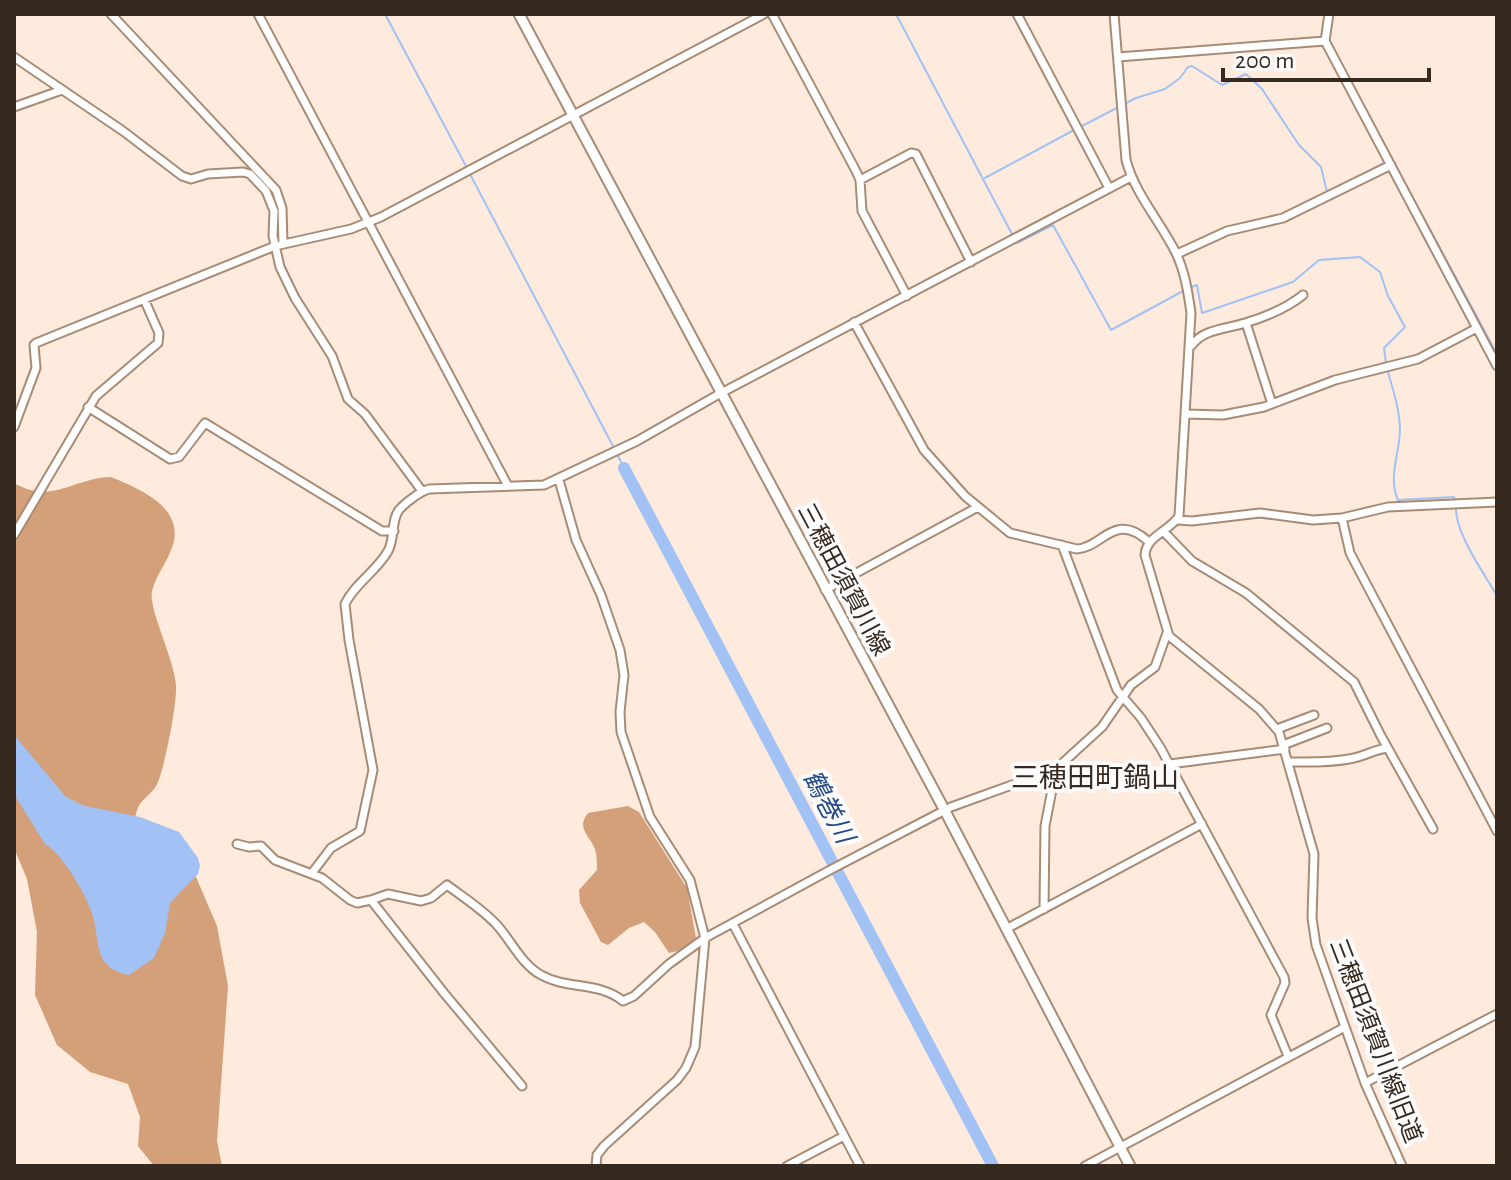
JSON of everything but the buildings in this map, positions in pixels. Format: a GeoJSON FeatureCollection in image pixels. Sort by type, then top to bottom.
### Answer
{"type":"FeatureCollection","features":[{"type":"Feature","properties":{"kind":"main road","name":"三穂田須賀川線"},"geometry":{"type":"LineString","coordinates":[[519,14],[945,811],[1130,1166]]}},
{"type":"Feature","properties":{"kind":"street"},"geometry":{"type":"LineString","coordinates":[[111,14],[276,190],[282,208],[279,245]]}},
{"type":"Feature","properties":{"kind":"street"},"geometry":{"type":"LineString","coordinates":[[258,14],[508,486]]}},
{"type":"Feature","properties":{"kind":"street"},"geometry":{"type":"LineString","coordinates":[[14,427],[36,368],[35,343],[279,245],[369,223],[764,14]]}},
{"type":"Feature","properties":{"kind":"street"},"geometry":{"type":"LineString","coordinates":[[772,14],[860,180],[862,211],[907,296]]}},
{"type":"Feature","properties":{"kind":"street"},"geometry":{"type":"LineString","coordinates":[[1017,14],[1109,188]]}},
{"type":"Feature","properties":{"kind":"street"},"geometry":{"type":"LineString","coordinates":[[1114,14],[1126,160],[1131,177],[1177,254],[1187,284],[1191,313],[1178,520]]}},
{"type":"Feature","properties":{"kind":"street"},"geometry":{"type":"LineString","coordinates":[[1329,14],[1325,41],[1497,366]]}},
{"type":"Feature","properties":{"kind":"street"},"geometry":{"type":"LineString","coordinates":[[1118,57],[1325,41]]}},
{"type":"Feature","properties":{"kind":"street"},"geometry":{"type":"LineString","coordinates":[[14,57],[123,131],[182,176],[191,179],[234,172],[250,174],[266,191],[272,204],[280,267],[295,298],[332,356],[348,399],[365,414],[422,491]]}},
{"type":"Feature","properties":{"kind":"street"},"geometry":{"type":"LineString","coordinates":[[14,107],[62,90]]}},
{"type":"Feature","properties":{"kind":"street"},"geometry":{"type":"LineString","coordinates":[[860,180],[911,153],[916,154],[971,262]]}},
{"type":"Feature","properties":{"kind":"street"},"geometry":{"type":"LineString","coordinates":[[1177,254],[1227,231],[1283,218],[1391,165]]}},
{"type":"Feature","properties":{"kind":"street"},"geometry":{"type":"LineString","coordinates":[[312,873],[339,841],[358,834],[372,785],[373,770],[345,604],[393,542],[398,511],[422,491],[544,485],[559,480],[1131,177]]}},
{"type":"Feature","properties":{"kind":"street"},"geometry":{"type":"LineString","coordinates":[[1190,346],[1202,335],[1246,323],[1294,303],[1303,295]]}},
{"type":"Feature","properties":{"kind":"street"},"geometry":{"type":"LineString","coordinates":[[14,535],[99,392],[158,343],[159,333],[144,299]]}},
{"type":"Feature","properties":{"kind":"street"},"geometry":{"type":"LineString","coordinates":[[854,322],[924,450],[978,507],[1010,533],[1083,549],[1102,536],[1121,530],[1135,532],[1149,542]]}},
{"type":"Feature","properties":{"kind":"street"},"geometry":{"type":"LineString","coordinates":[[1246,323],[1272,404]]}},
{"type":"Feature","properties":{"kind":"street"},"geometry":{"type":"LineString","coordinates":[[1185,414],[1223,415],[1272,404],[1321,384],[1418,359],[1477,328]]}},
{"type":"Feature","properties":{"kind":"street"},"geometry":{"type":"LineString","coordinates":[[88,407],[170,459],[179,457],[205,423],[382,531],[394,531]]}},
{"type":"Feature","properties":{"kind":"street"},"geometry":{"type":"LineString","coordinates":[[559,480],[576,540],[601,595],[620,650],[624,675],[621,732],[650,817],[690,880],[705,938],[698,1028],[695,1047],[686,1068],[677,1080],[604,1146],[597,1155],[596,1166]]}},
{"type":"Feature","properties":{"kind":"street"},"geometry":{"type":"LineString","coordinates":[[237,844],[261,846],[275,860],[312,873],[357,903],[388,894],[421,901],[431,898],[447,885],[495,922],[525,962],[538,973],[575,985],[603,988],[623,1001],[634,996],[669,964],[705,938],[830,870],[945,811],[1056,769],[1102,727],[1131,685],[1155,667],[1167,633],[1157,588],[1145,555],[1149,542],[1178,520],[1260,513],[1313,520],[1342,518],[1388,507],[1497,502]]}},
{"type":"Feature","properties":{"kind":"street"},"geometry":{"type":"LineString","coordinates":[[825,590],[978,507]]}},
{"type":"Feature","properties":{"kind":"street"},"geometry":{"type":"LineString","coordinates":[[1342,518],[1350,553],[1497,831]]}},
{"type":"Feature","properties":{"kind":"street"},"geometry":{"type":"LineString","coordinates":[[1164,532],[1192,561],[1246,593],[1354,682],[1433,829]]}},
{"type":"Feature","properties":{"kind":"street"},"geometry":{"type":"LineString","coordinates":[[1062,545],[1117,690],[1141,718],[1170,764],[1284,977],[1285,983],[1271,1015],[1288,1056]]}},
{"type":"Feature","properties":{"kind":"street","name":"三穂田須賀川線旧道"},"geometry":{"type":"LineString","coordinates":[[1167,633],[1259,709],[1277,729],[1315,860],[1312,930],[1365,1083],[1402,1166]]}},
{"type":"Feature","properties":{"kind":"street"},"geometry":{"type":"LineString","coordinates":[[1277,729],[1314,715]]}},
{"type":"Feature","properties":{"kind":"street"},"geometry":{"type":"LineString","coordinates":[[1170,764],[1284,747],[1327,728]]}},
{"type":"Feature","properties":{"kind":"street"},"geometry":{"type":"LineString","coordinates":[[1288,762],[1334,762],[1387,748]]}},
{"type":"Feature","properties":{"kind":"street"},"geometry":{"type":"LineString","coordinates":[[1044,909],[1045,826],[1056,769]]}},
{"type":"Feature","properties":{"kind":"street"},"geometry":{"type":"LineString","coordinates":[[1006,929],[1202,824]]}},
{"type":"Feature","properties":{"kind":"street"},"geometry":{"type":"LineString","coordinates":[[371,900],[522,1086]]}},
{"type":"Feature","properties":{"kind":"street"},"geometry":{"type":"LineString","coordinates":[[733,924],[860,1166]]}},
{"type":"Feature","properties":{"kind":"street"},"geometry":{"type":"LineString","coordinates":[[1365,1083],[1497,1014]]}},
{"type":"Feature","properties":{"kind":"street"},"geometry":{"type":"LineString","coordinates":[[1085,1166],[1345,1027]]}},
{"type":"Feature","properties":{"kind":"street"},"geometry":{"type":"LineString","coordinates":[[787,1166],[844,1136]]}},
{"type":"Feature","properties":{"kind":"shaded area"},"geometry":{"type":"Polygon","coordinates":[[[111,477],[155,500],[171,517],[174,528],[172,548],[154,585],[152,599],[175,675],[175,706],[158,782],[138,807],[135,822],[190,863],[217,926],[228,986],[217,1141],[222,1166],[154,1166],[138,1146],[140,1117],[128,1084],[90,1072],[57,1045],[35,995],[37,932],[27,879],[14,848],[14,483],[28,489],[51,491],[111,477]]]}},
{"type":"Feature","properties":{"kind":"shaded area"},"geometry":{"type":"Polygon","coordinates":[[[628,806],[639,812],[687,888],[696,938],[682,950],[669,953],[644,922],[629,928],[608,945],[601,942],[580,903],[579,890],[597,870],[595,849],[583,827],[585,818],[588,813],[628,806]]]}},
{"type":"Feature","properties":{"kind":"water"},"geometry":{"type":"Polygon","coordinates":[[[14,735],[66,797],[85,806],[140,817],[179,832],[198,858],[198,874],[170,903],[165,933],[154,958],[129,975],[108,966],[103,959],[84,894],[65,864],[45,844],[14,794],[14,735]]]}},
{"type":"Feature","properties":{"kind":"waterway"},"geometry":{"type":"LineString","coordinates":[[385,14],[467,168]]}},
{"type":"Feature","properties":{"kind":"waterway"},"geometry":{"type":"LineString","coordinates":[[896,14],[1013,236]]}},
{"type":"Feature","properties":{"kind":"waterway"},"geometry":{"type":"LineString","coordinates":[[1080,127],[1136,98],[1165,89],[1180,78],[1188,67],[1192,66],[1222,85],[1246,74],[1262,89],[1299,145],[1321,167],[1327,192]]}},
{"type":"Feature","properties":{"kind":"waterway"},"geometry":{"type":"LineString","coordinates":[[985,178],[1074,130]]}},
{"type":"Feature","properties":{"kind":"waterway"},"geometry":{"type":"LineString","coordinates":[[1392,159],[1497,354]]}},
{"type":"Feature","properties":{"kind":"waterway"},"geometry":{"type":"LineString","coordinates":[[1342,185],[1386,162]]}},
{"type":"Feature","properties":{"kind":"waterway"},"geometry":{"type":"LineString","coordinates":[[470,174],[614,448]]}},
{"type":"Feature","properties":{"kind":"waterway"},"geometry":{"type":"LineString","coordinates":[[1016,241],[1053,225],[1111,330],[1185,290]]}},
{"type":"Feature","properties":{"kind":"waterway"},"geometry":{"type":"LineString","coordinates":[[1191,287],[1197,285],[1202,313],[1293,282],[1319,260],[1360,257],[1380,272],[1388,296],[1405,327],[1384,348],[1386,363]]}},
{"type":"Feature","properties":{"kind":"waterway"},"geometry":{"type":"LineString","coordinates":[[1387,369],[1400,423],[1394,475],[1398,500],[1454,497],[1455,500]]}},
{"type":"Feature","properties":{"kind":"waterway"},"geometry":{"type":"LineString","coordinates":[[617,454],[624,468]]}},
{"type":"Feature","properties":{"kind":"waterway","name":"鶴巻川"},"geometry":{"type":"LineString","coordinates":[[624,468],[993,1166]]}},
{"type":"Feature","properties":{"kind":"waterway"},"geometry":{"type":"LineString","coordinates":[[1456,506],[1465,540],[1497,596]]}},
{"type":"Feature","properties":{"kind":"district","name":"三穂田町鍋山"},"geometry":{"type":"Point","coordinates":[1095,779]}}]}
